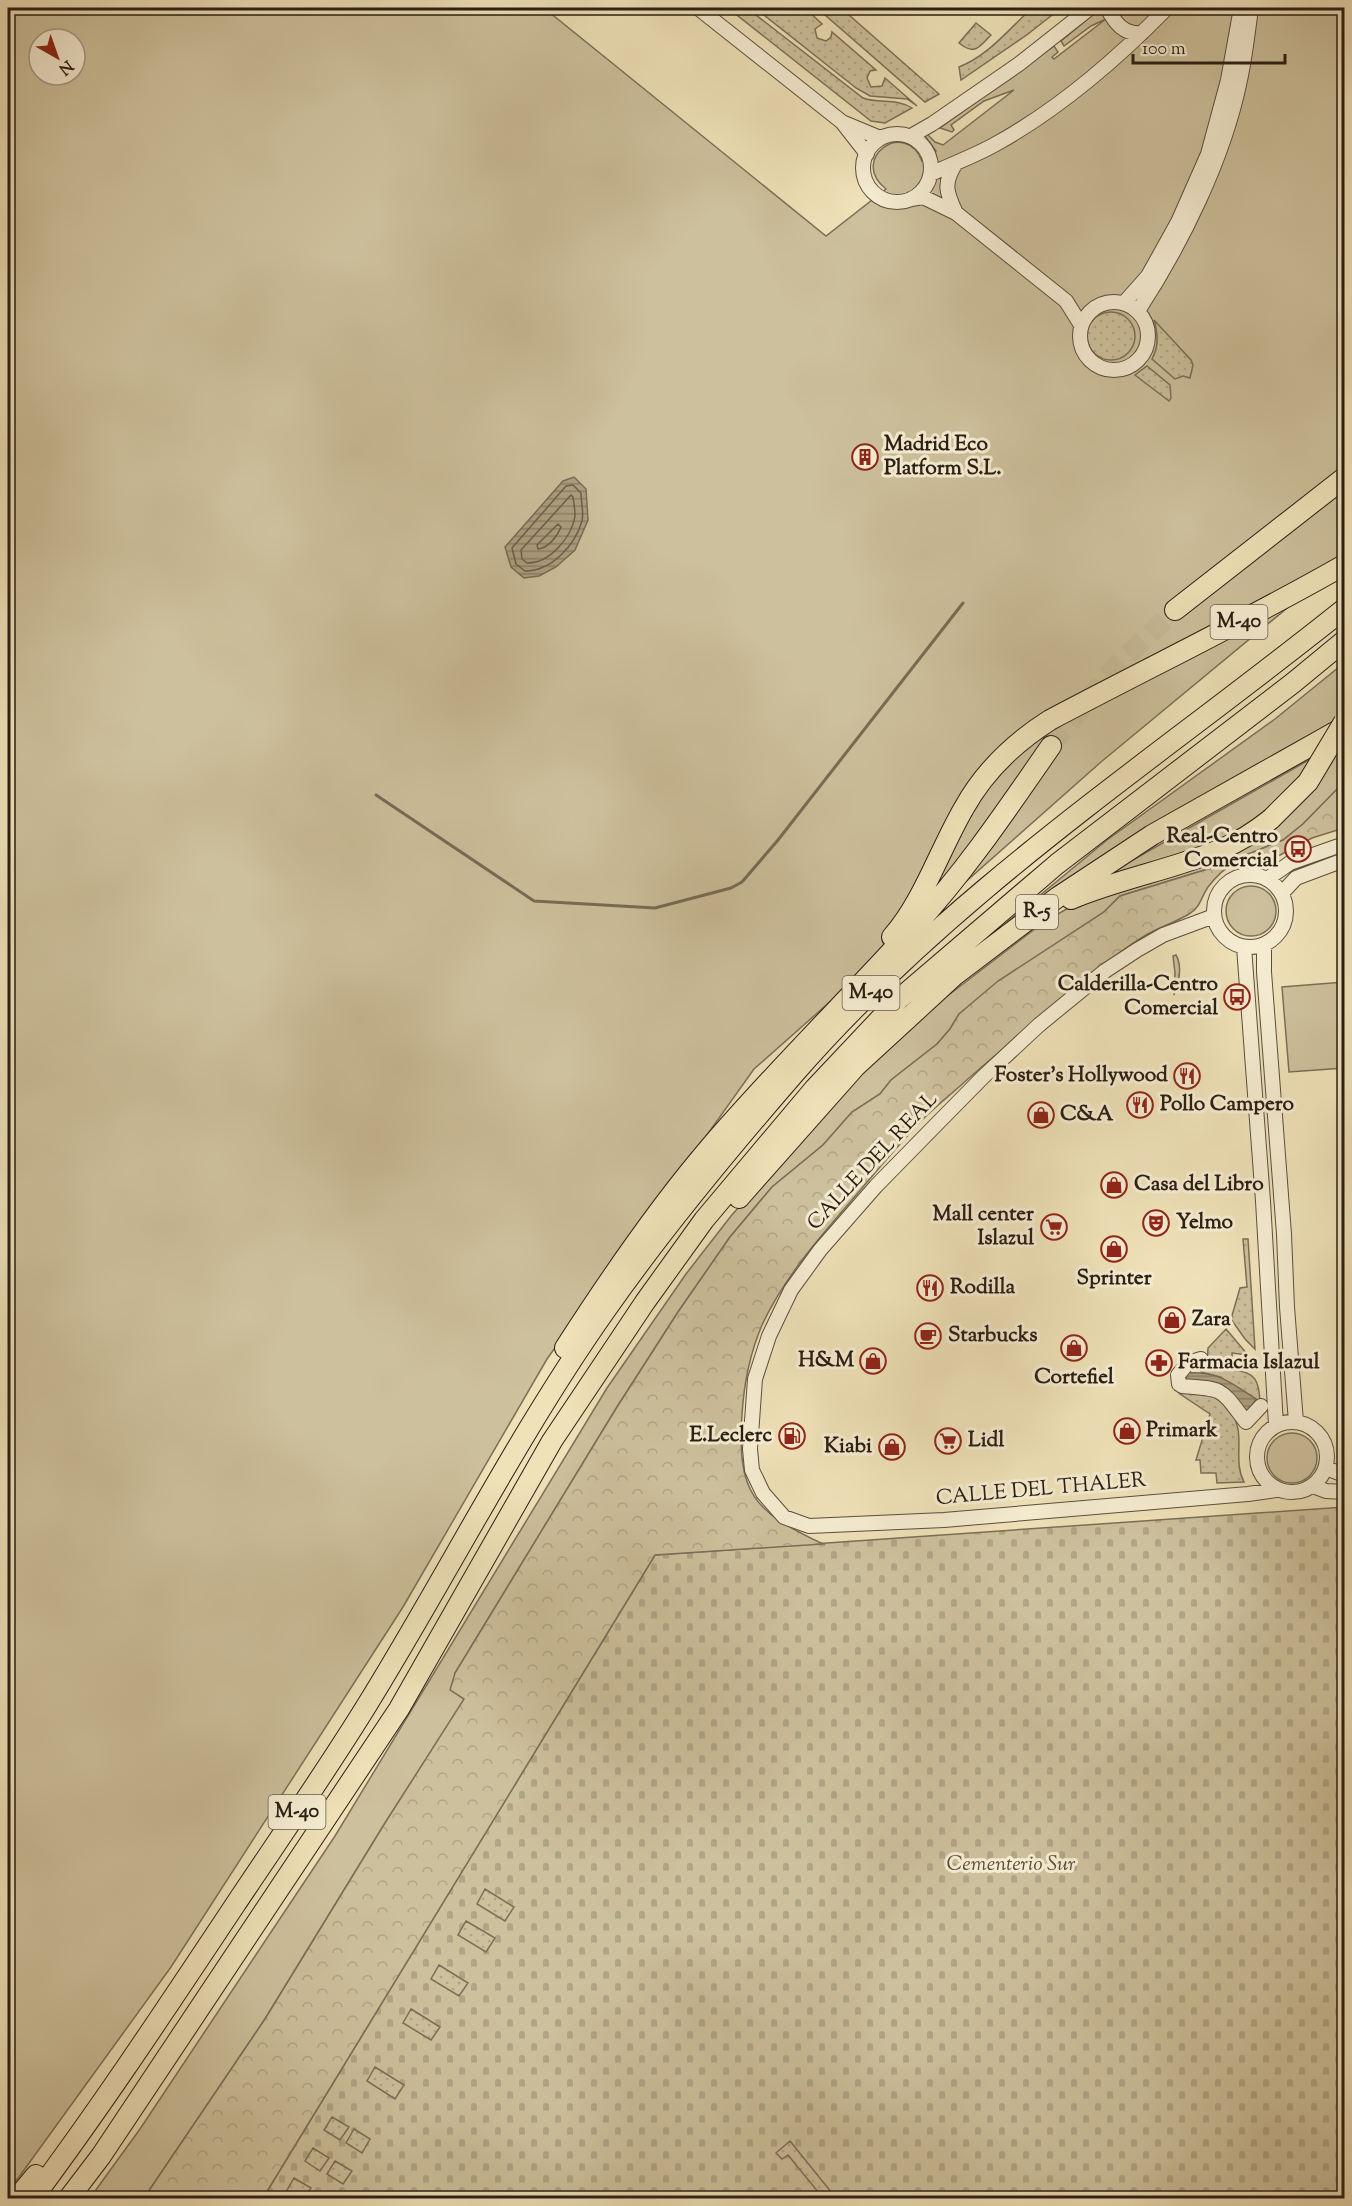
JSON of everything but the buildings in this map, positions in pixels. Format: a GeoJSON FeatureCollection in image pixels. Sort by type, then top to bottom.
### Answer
{"type":"FeatureCollection","features":[{"type":"Feature","properties":{"kind":"highway"},"geometry":{"type":"LineString","coordinates":[[1175,610],[1344,478]]}},
{"type":"Feature","properties":{"kind":"highway","name":"M-40"},"geometry":{"type":"LineString","coordinates":[[501,1476],[528,1408],[590,1309],[647,1226],[710,1148],[719,1131],[759,1083],[895,933],[924,887],[964,808],[981,780],[999,759],[1025,736],[1050,720],[1263,611],[1344,565]]}},
{"type":"Feature","properties":{"kind":"highway","name":"M-40"},"geometry":{"type":"LineString","coordinates":[[33,2199],[77,2139],[355,1724],[413,1631],[501,1476],[557,1384],[605,1311],[682,1207],[797,1070],[898,965],[1039,844],[1280,661],[1344,609]]}},
{"type":"Feature","properties":{"kind":"highway","name":"M-40"},"geometry":{"type":"LineString","coordinates":[[69,2199],[399,1709],[521,1499],[552,1441],[645,1302],[704,1220],[815,1088],[891,1007],[1057,864],[1293,683],[1344,641]]}},
{"type":"Feature","properties":{"kind":"highway"},"geometry":{"type":"LineString","coordinates":[[929,999],[1021,929],[1069,900],[1115,882],[1226,848],[1254,832],[1271,819],[1308,782],[1344,722]]}},
{"type":"Feature","properties":{"kind":"highway","name":"R-5"},"geometry":{"type":"LineString","coordinates":[[929,999],[955,975],[1010,932],[1106,865],[1152,835],[1344,727]]}},
{"type":"Feature","properties":{"kind":"highway"},"geometry":{"type":"LineString","coordinates":[[710,1148],[787,1061],[915,926],[1012,802],[1051,746]]}},
{"type":"Feature","properties":{"kind":"highway","name":"M-40"},"geometry":{"type":"LineString","coordinates":[[521,1499],[560,1447],[628,1343],[726,1214],[855,1067],[929,999]]}},
{"type":"Feature","properties":{"kind":"highway"},"geometry":{"type":"LineString","coordinates":[[16,2199],[59,2145],[77,2139]]}},
{"type":"Feature","properties":{"kind":"street"},"geometry":{"type":"LineString","coordinates":[[698,8],[842,122],[867,154]]}},
{"type":"Feature","properties":{"kind":"street"},"geometry":{"type":"LineString","coordinates":[[911,136],[1019,64],[1090,8]]}},
{"type":"Feature","properties":{"kind":"street"},"geometry":{"type":"LineString","coordinates":[[1107,8],[1122,28],[1134,34],[1143,33]]}},
{"type":"Feature","properties":{"kind":"street"},"geometry":{"type":"LineString","coordinates":[[930,177],[996,144],[1054,106],[1143,33],[1167,8]]}},
{"type":"Feature","properties":{"kind":"street"},"geometry":{"type":"LineString","coordinates":[[1124,303],[1144,282],[1153,267],[1178,222],[1208,154],[1228,80],[1241,8]]}},
{"type":"Feature","properties":{"kind":"street"},"geometry":{"type":"LineString","coordinates":[[1138,311],[1187,228],[1216,157],[1240,81],[1251,8]]}},
{"type":"Feature","properties":{"kind":"street"},"geometry":{"type":"LineString","coordinates":[[842,122],[880,138]]}},
{"type":"Feature","properties":{"kind":"street"},"geometry":{"type":"LineString","coordinates":[[911,199],[922,191],[930,177],[928,152],[918,140],[911,136],[890,134],[880,138],[872,145],[864,161],[864,174],[873,192],[891,201],[911,199],[923,197],[956,213],[1066,301],[1081,325]]}},
{"type":"Feature","properties":{"kind":"street"},"geometry":{"type":"LineString","coordinates":[[956,162],[948,175],[947,185],[949,198],[956,213]]}},
{"type":"Feature","properties":{"kind":"street"},"geometry":{"type":"LineString","coordinates":[[930,177],[956,213]]}},
{"type":"Feature","properties":{"kind":"street"},"geometry":{"type":"LineString","coordinates":[[1066,301],[1095,308]]}},
{"type":"Feature","properties":{"kind":"street"},"geometry":{"type":"LineString","coordinates":[[1107,302],[1124,303],[1138,311],[1145,321],[1148,332],[1147,343],[1143,354],[1136,362],[1125,368],[1114,370],[1103,368],[1093,363],[1081,346],[1081,325],[1086,316],[1095,308],[1107,302]]}},
{"type":"Feature","properties":{"kind":"street"},"geometry":{"type":"LineString","coordinates":[[1267,879],[1290,862],[1344,844]]}},
{"type":"Feature","properties":{"kind":"street"},"geometry":{"type":"LineString","coordinates":[[1282,893],[1296,878],[1344,860]]}},
{"type":"Feature","properties":{"kind":"street"},"geometry":{"type":"LineString","coordinates":[[1251,875],[1267,879],[1282,893],[1287,907],[1285,923],[1277,936],[1264,945],[1244,947],[1230,941],[1219,930],[1214,916],[1216,901],[1223,887],[1236,878],[1251,875]]}},
{"type":"Feature","properties":{"kind":"street","name":"CALLE DEL REAL"},"geometry":{"type":"LineString","coordinates":[[809,1526],[784,1516],[763,1492],[752,1470],[750,1449],[754,1379],[769,1336],[791,1290],[820,1250],[876,1186],[983,1077],[1039,1026],[1105,971],[1137,950],[1162,935],[1214,916]]}},
{"type":"Feature","properties":{"kind":"street"},"geometry":{"type":"LineString","coordinates":[[1264,945],[1264,972],[1296,1422]]}},
{"type":"Feature","properties":{"kind":"street"},"geometry":{"type":"LineString","coordinates":[[1244,947],[1263,1201],[1276,1425]]}},
{"type":"Feature","properties":{"kind":"street"},"geometry":{"type":"LineString","coordinates":[[1201,1359],[1188,1363],[1178,1375],[1179,1384],[1213,1388],[1225,1394],[1246,1422],[1261,1406]]}},
{"type":"Feature","properties":{"kind":"street"},"geometry":{"type":"LineString","coordinates":[[1296,1422],[1312,1428],[1323,1440],[1328,1457],[1321,1478],[1313,1486],[1295,1493],[1276,1490],[1264,1480],[1257,1465],[1257,1449],[1264,1435],[1276,1425],[1296,1422]]}},
{"type":"Feature","properties":{"kind":"street"},"geometry":{"type":"LineString","coordinates":[[1326,1468],[1344,1475]]}},
{"type":"Feature","properties":{"kind":"street"},"geometry":{"type":"LineString","coordinates":[[1313,1486],[1326,1491],[1344,1492]]}},
{"type":"Feature","properties":{"kind":"street","name":"CALLE DEL THALER"},"geometry":{"type":"LineString","coordinates":[[809,1526],[944,1520],[1276,1490]]}},
{"type":"Feature","properties":{"kind":"green space"},"geometry":{"type":"Polygon","coordinates":[[[8,8],[544,8],[826,236],[886,189],[876,177],[873,166],[876,156],[883,148],[893,143],[904,143],[914,149],[922,161],[936,151],[925,136],[927,134],[935,142],[943,145],[1014,90],[984,101],[951,125],[954,130],[952,132],[940,128],[1054,46],[1058,52],[1052,57],[1054,59],[1106,19],[1091,26],[1064,46],[1061,41],[1101,8],[1344,8],[1344,561],[1101,762],[754,1069],[547,1359],[403,1607],[171,1967],[8,2190],[8,8]]]}},
{"type":"Feature","properties":{"kind":"green space"},"geometry":{"type":"Polygon","coordinates":[[[728,8],[747,8],[863,98],[900,103],[912,108],[885,123],[871,121],[728,8]]]}},
{"type":"Feature","properties":{"kind":"green space"},"geometry":{"type":"Polygon","coordinates":[[[755,8],[806,9],[822,24],[815,29],[817,38],[826,41],[831,37],[832,32],[876,70],[870,71],[867,78],[871,87],[882,86],[885,78],[917,106],[907,99],[870,96],[856,88],[755,8]]]}},
{"type":"Feature","properties":{"kind":"green space"},"geometry":{"type":"Polygon","coordinates":[[[817,8],[841,8],[939,94],[925,102],[817,8]]]}},
{"type":"Feature","properties":{"kind":"green space"},"geometry":{"type":"Polygon","coordinates":[[[1032,8],[1061,8],[1028,34],[961,80],[959,67],[989,49],[1032,8]]]}},
{"type":"Feature","properties":{"kind":"green space"},"geometry":{"type":"Polygon","coordinates":[[[976,23],[991,35],[976,48],[969,49],[959,43],[976,23]]]}},
{"type":"Feature","properties":{"kind":"green space"},"geometry":{"type":"Polygon","coordinates":[[[1106,312],[1116,312],[1128,319],[1135,331],[1135,341],[1128,353],[1116,360],[1106,360],[1091,349],[1087,341],[1087,331],[1098,316],[1106,312]]]}},
{"type":"Feature","properties":{"kind":"green space"},"geometry":{"type":"Polygon","coordinates":[[[1154,320],[1191,360],[1193,365],[1190,378],[1183,376],[1175,379],[1152,359],[1157,340],[1154,320]]]}},
{"type":"Feature","properties":{"kind":"green space"},"geometry":{"type":"Polygon","coordinates":[[[1147,366],[1170,385],[1171,398],[1169,401],[1135,375],[1147,366]]]}},
{"type":"Feature","properties":{"kind":"green space"},"geometry":{"type":"Polygon","coordinates":[[[1344,663],[1344,720],[1057,887],[1005,924],[1107,840],[1275,719],[1344,663]]]}},
{"type":"Feature","properties":{"kind":"green space"},"geometry":{"type":"Polygon","coordinates":[[[1344,740],[1344,782],[1303,824],[1283,840],[1221,865],[1120,896],[1104,912],[959,1014],[937,1044],[891,1080],[880,1094],[852,1112],[823,1145],[772,1187],[730,1237],[617,1407],[455,1673],[465,1699],[385,1823],[265,2019],[144,2198],[90,2198],[140,2129],[335,1836],[607,1388],[686,1274],[731,1216],[859,1070],[946,997],[1044,922],[1070,907],[1227,842],[1094,882],[1344,740]]]}},
{"type":"Feature","properties":{"kind":"green space"},"geometry":{"type":"Polygon","coordinates":[[[1344,782],[1344,828],[1312,838],[1265,863],[1245,859],[1226,868],[1208,887],[1193,911],[1146,935],[1110,960],[934,1109],[904,1139],[827,1229],[791,1275],[762,1325],[754,1346],[746,1380],[741,1441],[747,1482],[754,1497],[780,1521],[823,1544],[655,1555],[263,2198],[144,2198],[265,2019],[464,1699],[450,1690],[455,1673],[617,1407],[730,1237],[772,1187],[823,1145],[852,1112],[880,1094],[891,1080],[937,1044],[959,1014],[998,981],[1104,912],[1120,896],[1221,865],[1283,840],[1303,824],[1344,782]]]}},
{"type":"Feature","properties":{"kind":"green space"},"geometry":{"type":"Polygon","coordinates":[[[1246,886],[1256,886],[1269,893],[1276,906],[1276,916],[1269,929],[1256,936],[1246,936],[1237,932],[1230,925],[1226,916],[1226,906],[1230,897],[1237,890],[1246,886]]]}},
{"type":"Feature","properties":{"kind":"green space"},"geometry":{"type":"Polygon","coordinates":[[[1176,955],[1180,970],[1174,995],[1173,956],[1176,955]]]}},
{"type":"Feature","properties":{"kind":"green space"},"geometry":{"type":"Polygon","coordinates":[[[1344,982],[1344,1068],[1289,1072],[1282,987],[1344,982]]]}},
{"type":"Feature","properties":{"kind":"green space"},"geometry":{"type":"Polygon","coordinates":[[[1243,1239],[1248,1239],[1255,1349],[1231,1319],[1240,1288],[1247,1287],[1243,1239]]]}},
{"type":"Feature","properties":{"kind":"green space"},"geometry":{"type":"Polygon","coordinates":[[[1226,1329],[1248,1355],[1232,1353],[1233,1370],[1247,1373],[1255,1379],[1259,1388],[1260,1402],[1220,1377],[1201,1372],[1201,1367],[1207,1361],[1208,1348],[1226,1329]]]}},
{"type":"Feature","properties":{"kind":"green space"},"geometry":{"type":"Polygon","coordinates":[[[1187,1392],[1220,1395],[1231,1411],[1238,1429],[1239,1463],[1244,1482],[1217,1483],[1216,1473],[1201,1473],[1200,1460],[1196,1460],[1210,1414],[1180,1394],[1187,1392]]]}},
{"type":"Feature","properties":{"kind":"green space"},"geometry":{"type":"Polygon","coordinates":[[[1292,1433],[1306,1437],[1313,1444],[1317,1458],[1313,1472],[1306,1479],[1292,1483],[1278,1479],[1271,1472],[1267,1458],[1271,1444],[1278,1437],[1292,1433]]]}},
{"type":"Feature","properties":{"kind":"green space","name":"Cementerio Sur"},"geometry":{"type":"Polygon","coordinates":[[[1344,1507],[1344,2198],[263,2198],[655,1555],[1344,1507]]]}},
{"type":"Feature","properties":{"kind":"green space"},"geometry":{"type":"Polygon","coordinates":[[[485,1889],[514,1907],[505,1921],[477,1904],[485,1889]]]}},
{"type":"Feature","properties":{"kind":"green space"},"geometry":{"type":"Polygon","coordinates":[[[466,1921],[495,1938],[486,1952],[458,1935],[466,1921]]]}},
{"type":"Feature","properties":{"kind":"green space"},"geometry":{"type":"Polygon","coordinates":[[[439,1965],[468,1983],[459,1996],[431,1979],[439,1965]]]}},
{"type":"Feature","properties":{"kind":"green space"},"geometry":{"type":"Polygon","coordinates":[[[411,2009],[440,2027],[431,2040],[403,2023],[411,2009]]]}},
{"type":"Feature","properties":{"kind":"green space"},"geometry":{"type":"Polygon","coordinates":[[[375,2067],[404,2085],[395,2099],[367,2081],[375,2067]]]}},
{"type":"Feature","properties":{"kind":"green space"},"geometry":{"type":"Polygon","coordinates":[[[332,2117],[349,2127],[340,2140],[324,2130],[332,2117]]]}},
{"type":"Feature","properties":{"kind":"green space"},"geometry":{"type":"Polygon","coordinates":[[[354,2129],[370,2139],[362,2153],[346,2143],[354,2129]]]}},
{"type":"Feature","properties":{"kind":"green space"},"geometry":{"type":"Polygon","coordinates":[[[790,2141],[836,2198],[823,2198],[788,2155],[782,2159],[776,2153],[790,2141]]]}},
{"type":"Feature","properties":{"kind":"green space"},"geometry":{"type":"Polygon","coordinates":[[[313,2148],[329,2158],[320,2171],[305,2161],[313,2148]]]}},
{"type":"Feature","properties":{"kind":"green space"},"geometry":{"type":"Polygon","coordinates":[[[335,2161],[352,2171],[343,2184],[327,2174],[335,2161]]]}},
{"type":"Feature","properties":{"kind":"green space"},"geometry":{"type":"Polygon","coordinates":[[[294,2178],[311,2188],[304,2198],[297,2198],[286,2192],[294,2178]]]}},
{"type":"Feature","properties":{"kind":"water"},"geometry":{"type":"Polygon","coordinates":[[[574,477],[586,489],[588,520],[575,550],[556,567],[539,576],[524,578],[511,567],[505,547],[563,481],[574,477]]]}},
{"type":"Feature","properties":{"kind":"water"},"geometry":{"type":"Polygon","coordinates":[[[1186,1373],[1216,1376],[1256,1399],[1248,1413],[1229,1391],[1207,1382],[1186,1382],[1186,1373]]]}},
{"type":"Feature","properties":{"kind":"waterway"},"geometry":{"type":"LineString","coordinates":[[376,795],[534,901],[655,908],[731,888],[742,882],[778,840],[963,603]]}},
{"type":"Feature","properties":{"kind":"tunnel"},"geometry":{"type":"LineString","coordinates":[[1051,746],[1115,667],[1175,610]]}},
{"type":"Feature","properties":{"kind":"place","name":"Madrid Eco Platform S.L."},"geometry":{"type":"Point","coordinates":[865,457]}},
{"type":"Feature","properties":{"kind":"place","name":"Real-Centro Comercial"},"geometry":{"type":"Point","coordinates":[1298,849]}},
{"type":"Feature","properties":{"kind":"place","name":"Calderilla-Centro Comercial"},"geometry":{"type":"Point","coordinates":[1237,997]}},
{"type":"Feature","properties":{"kind":"place","name":"Foster's Hollywood"},"geometry":{"type":"Point","coordinates":[1187,1076]}},
{"type":"Feature","properties":{"kind":"place","name":"Pollo Campero"},"geometry":{"type":"Point","coordinates":[1140,1105]}},
{"type":"Feature","properties":{"kind":"place","name":"C&A"},"geometry":{"type":"Point","coordinates":[1041,1115]}},
{"type":"Feature","properties":{"kind":"place","name":"Casa del Libro"},"geometry":{"type":"Point","coordinates":[1114,1185]}},
{"type":"Feature","properties":{"kind":"place","name":"Yelmo"},"geometry":{"type":"Point","coordinates":[1156,1223]}},
{"type":"Feature","properties":{"kind":"place","name":"Mall center Islazul"},"geometry":{"type":"Point","coordinates":[1054,1227]}},
{"type":"Feature","properties":{"kind":"place","name":"Sprinter"},"geometry":{"type":"Point","coordinates":[1114,1249]}},
{"type":"Feature","properties":{"kind":"place","name":"Rodilla"},"geometry":{"type":"Point","coordinates":[930,1288]}},
{"type":"Feature","properties":{"kind":"place","name":"Zara"},"geometry":{"type":"Point","coordinates":[1172,1320]}},
{"type":"Feature","properties":{"kind":"place","name":"Starbucks"},"geometry":{"type":"Point","coordinates":[928,1336]}},
{"type":"Feature","properties":{"kind":"place","name":"Cortefiel"},"geometry":{"type":"Point","coordinates":[1074,1348]}},
{"type":"Feature","properties":{"kind":"place","name":"H&M"},"geometry":{"type":"Point","coordinates":[873,1361]}},
{"type":"Feature","properties":{"kind":"place","name":"Farmacia Islazul"},"geometry":{"type":"Point","coordinates":[1159,1363]}},
{"type":"Feature","properties":{"kind":"place","name":"Primark"},"geometry":{"type":"Point","coordinates":[1127,1431]}},
{"type":"Feature","properties":{"kind":"place","name":"E.Leclerc"},"geometry":{"type":"Point","coordinates":[792,1436]}},
{"type":"Feature","properties":{"kind":"place","name":"Lidl"},"geometry":{"type":"Point","coordinates":[948,1441]}},
{"type":"Feature","properties":{"kind":"place","name":"Kiabi"},"geometry":{"type":"Point","coordinates":[892,1447]}}]}
